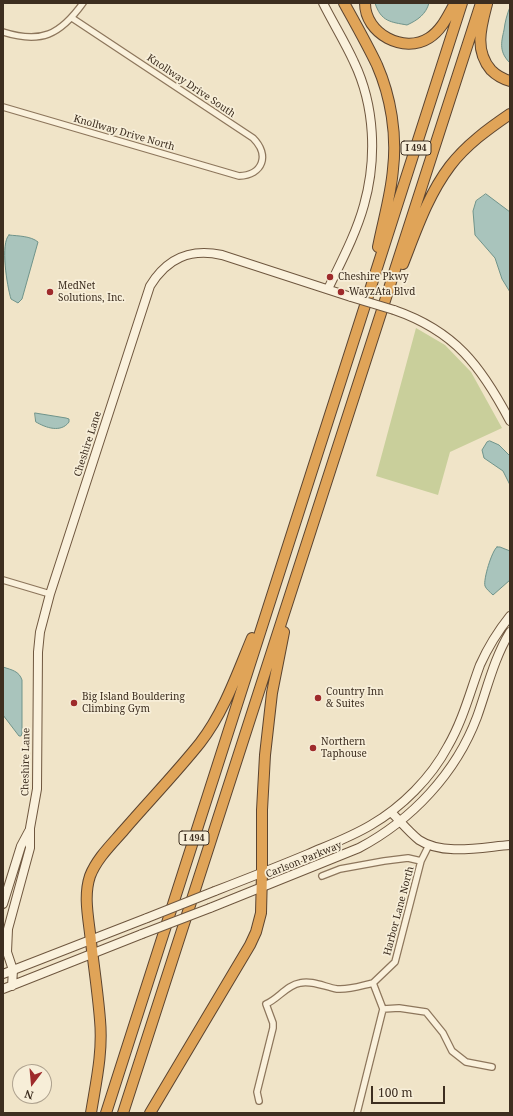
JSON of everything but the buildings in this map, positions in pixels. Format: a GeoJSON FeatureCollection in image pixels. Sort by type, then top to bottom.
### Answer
{"type":"FeatureCollection","features":[{"type":"Feature","properties":{"kind":"highway"},"geometry":{"type":"LineString","coordinates":[[344,3],[380,72],[387,98],[393,134],[394,154],[392,180],[368,293]]}},
{"type":"Feature","properties":{"kind":"highway"},"geometry":{"type":"LineString","coordinates":[[365,3],[367,15],[372,25],[379,32],[395,42],[409,44],[424,41],[432,36],[443,24],[455,3]]}},
{"type":"Feature","properties":{"kind":"highway","name":"I 494"},"geometry":{"type":"LineString","coordinates":[[106,1113],[462,3]]}},
{"type":"Feature","properties":{"kind":"highway","name":"I 494"},"geometry":{"type":"LineString","coordinates":[[123,1113],[481,3]]}},
{"type":"Feature","properties":{"kind":"highway"},"geometry":{"type":"LineString","coordinates":[[487,3],[480,38],[481,53],[493,72],[510,81]]}},
{"type":"Feature","properties":{"kind":"highway"},"geometry":{"type":"LineString","coordinates":[[388,292],[402,269],[425,209],[441,179],[456,159],[477,138],[510,114]]}},
{"type":"Feature","properties":{"kind":"highway"},"geometry":{"type":"LineString","coordinates":[[91,1113],[101,1049],[100,1021],[87,903],[87,888],[94,868],[105,851],[197,747],[213,724],[226,702],[281,564]]}},
{"type":"Feature","properties":{"kind":"highway"},"geometry":{"type":"LineString","coordinates":[[150,1113],[253,939],[260,913],[262,888],[263,781],[272,693],[300,566]]}},
{"type":"Feature","properties":{"kind":"street"},"geometry":{"type":"LineString","coordinates":[[3,32],[23,37],[39,36],[54,31],[72,18],[83,3]]}},
{"type":"Feature","properties":{"kind":"street"},"geometry":{"type":"LineString","coordinates":[[323,3],[354,62],[363,84],[372,136],[371,170],[364,206],[357,226],[328,289]]}},
{"type":"Feature","properties":{"kind":"street","name":"Knollway Drive South"},"geometry":{"type":"LineString","coordinates":[[72,18],[253,138],[262,149],[262,163],[254,172],[246,176],[239,176]]}},
{"type":"Feature","properties":{"kind":"street","name":"Knollway Drive North"},"geometry":{"type":"LineString","coordinates":[[3,107],[239,176]]}},
{"type":"Feature","properties":{"kind":"street","name":"Cheshire Lane"},"geometry":{"type":"LineString","coordinates":[[12,986],[13,970],[7,952],[8,929],[30,848],[30,828],[37,789],[38,652],[40,632],[50,594],[150,286],[162,269],[180,258],[195,253],[222,255],[394,310],[425,323],[441,332],[459,347],[474,364],[497,396],[510,421]]}},
{"type":"Feature","properties":{"kind":"street"},"geometry":{"type":"LineString","coordinates":[[3,580],[50,594]]}},
{"type":"Feature","properties":{"kind":"street","name":"Carlson Parkway"},"geometry":{"type":"LineString","coordinates":[[3,975],[262,873],[356,833],[370,826],[391,812],[412,794],[448,746],[463,714],[481,663],[495,636],[510,616]]}},
{"type":"Feature","properties":{"kind":"street","name":"Carlson Parkway"},"geometry":{"type":"LineString","coordinates":[[3,989],[92,953],[262,888],[359,848],[381,835],[416,808],[434,788],[460,752],[476,718],[500,652],[510,632]]}},
{"type":"Feature","properties":{"kind":"street"},"geometry":{"type":"LineString","coordinates":[[391,812],[419,840],[429,845],[447,849],[510,844]]}},
{"type":"Feature","properties":{"kind":"street","name":"Cheshire Lane"},"geometry":{"type":"LineString","coordinates":[[3,904],[21,846],[30,828]]}},
{"type":"Feature","properties":{"kind":"street","name":"Harbor Lane North"},"geometry":{"type":"LineString","coordinates":[[373,983],[396,962],[421,861],[429,845]]}},
{"type":"Feature","properties":{"kind":"street"},"geometry":{"type":"LineString","coordinates":[[322,876],[340,869],[384,861],[408,858],[421,861]]}},
{"type":"Feature","properties":{"kind":"street"},"geometry":{"type":"LineString","coordinates":[[3,975],[12,986]]}},
{"type":"Feature","properties":{"kind":"street"},"geometry":{"type":"LineString","coordinates":[[259,1101],[256,1092],[273,1028],[273,1023],[266,1004],[273,1001],[291,987],[297,980],[333,988],[348,989],[358,988],[373,983],[383,1008],[357,1113]]}},
{"type":"Feature","properties":{"kind":"street"},"geometry":{"type":"LineString","coordinates":[[383,1008],[399,1008],[426,1012],[443,1033],[452,1051],[466,1062],[492,1067]]}},
{"type":"Feature","properties":{"kind":"green space"},"geometry":{"type":"Polygon","coordinates":[[[416,328],[445,345],[471,372],[502,428],[450,452],[438,495],[376,476],[416,328]]]}},
{"type":"Feature","properties":{"kind":"water"},"geometry":{"type":"Polygon","coordinates":[[[375,3],[429,3],[421,16],[407,25],[391,22],[384,18],[377,9],[375,3]]]}},
{"type":"Feature","properties":{"kind":"water"},"geometry":{"type":"Polygon","coordinates":[[[510,7],[510,63],[502,51],[502,43],[510,7]]]}},
{"type":"Feature","properties":{"kind":"water"},"geometry":{"type":"Polygon","coordinates":[[[486,194],[510,212],[510,292],[502,279],[495,258],[475,235],[473,211],[476,201],[486,194]]]}},
{"type":"Feature","properties":{"kind":"water"},"geometry":{"type":"Polygon","coordinates":[[[9,235],[28,237],[38,242],[22,299],[18,303],[11,299],[6,275],[5,247],[6,240],[9,235]]]}},
{"type":"Feature","properties":{"kind":"water"},"geometry":{"type":"Polygon","coordinates":[[[35,413],[66,418],[69,419],[69,422],[62,427],[49,428],[36,422],[35,413]]]}},
{"type":"Feature","properties":{"kind":"water"},"geometry":{"type":"Polygon","coordinates":[[[490,441],[499,445],[510,456],[510,485],[503,471],[484,458],[482,450],[487,442],[490,441]]]}},
{"type":"Feature","properties":{"kind":"water"},"geometry":{"type":"Polygon","coordinates":[[[497,547],[510,551],[510,580],[493,595],[486,588],[485,583],[490,559],[497,547]]]}},
{"type":"Feature","properties":{"kind":"water"},"geometry":{"type":"Polygon","coordinates":[[[3,667],[17,673],[22,680],[21,736],[19,736],[3,715],[3,667]]]}},
{"type":"Feature","properties":{"kind":"place","name":"Cheshire Pkwy"},"geometry":{"type":"Point","coordinates":[330,277]}},
{"type":"Feature","properties":{"kind":"place","name":"MedNet Solutions, Inc."},"geometry":{"type":"Point","coordinates":[50,292]}},
{"type":"Feature","properties":{"kind":"place","name":"WayzAta Blvd"},"geometry":{"type":"Point","coordinates":[341,292]}},
{"type":"Feature","properties":{"kind":"place","name":"Country Inn & Suites"},"geometry":{"type":"Point","coordinates":[318,698]}},
{"type":"Feature","properties":{"kind":"place","name":"Big Island Bouldering Climbing Gym"},"geometry":{"type":"Point","coordinates":[74,703]}},
{"type":"Feature","properties":{"kind":"place","name":"Northern Taphouse"},"geometry":{"type":"Point","coordinates":[313,748]}}]}
